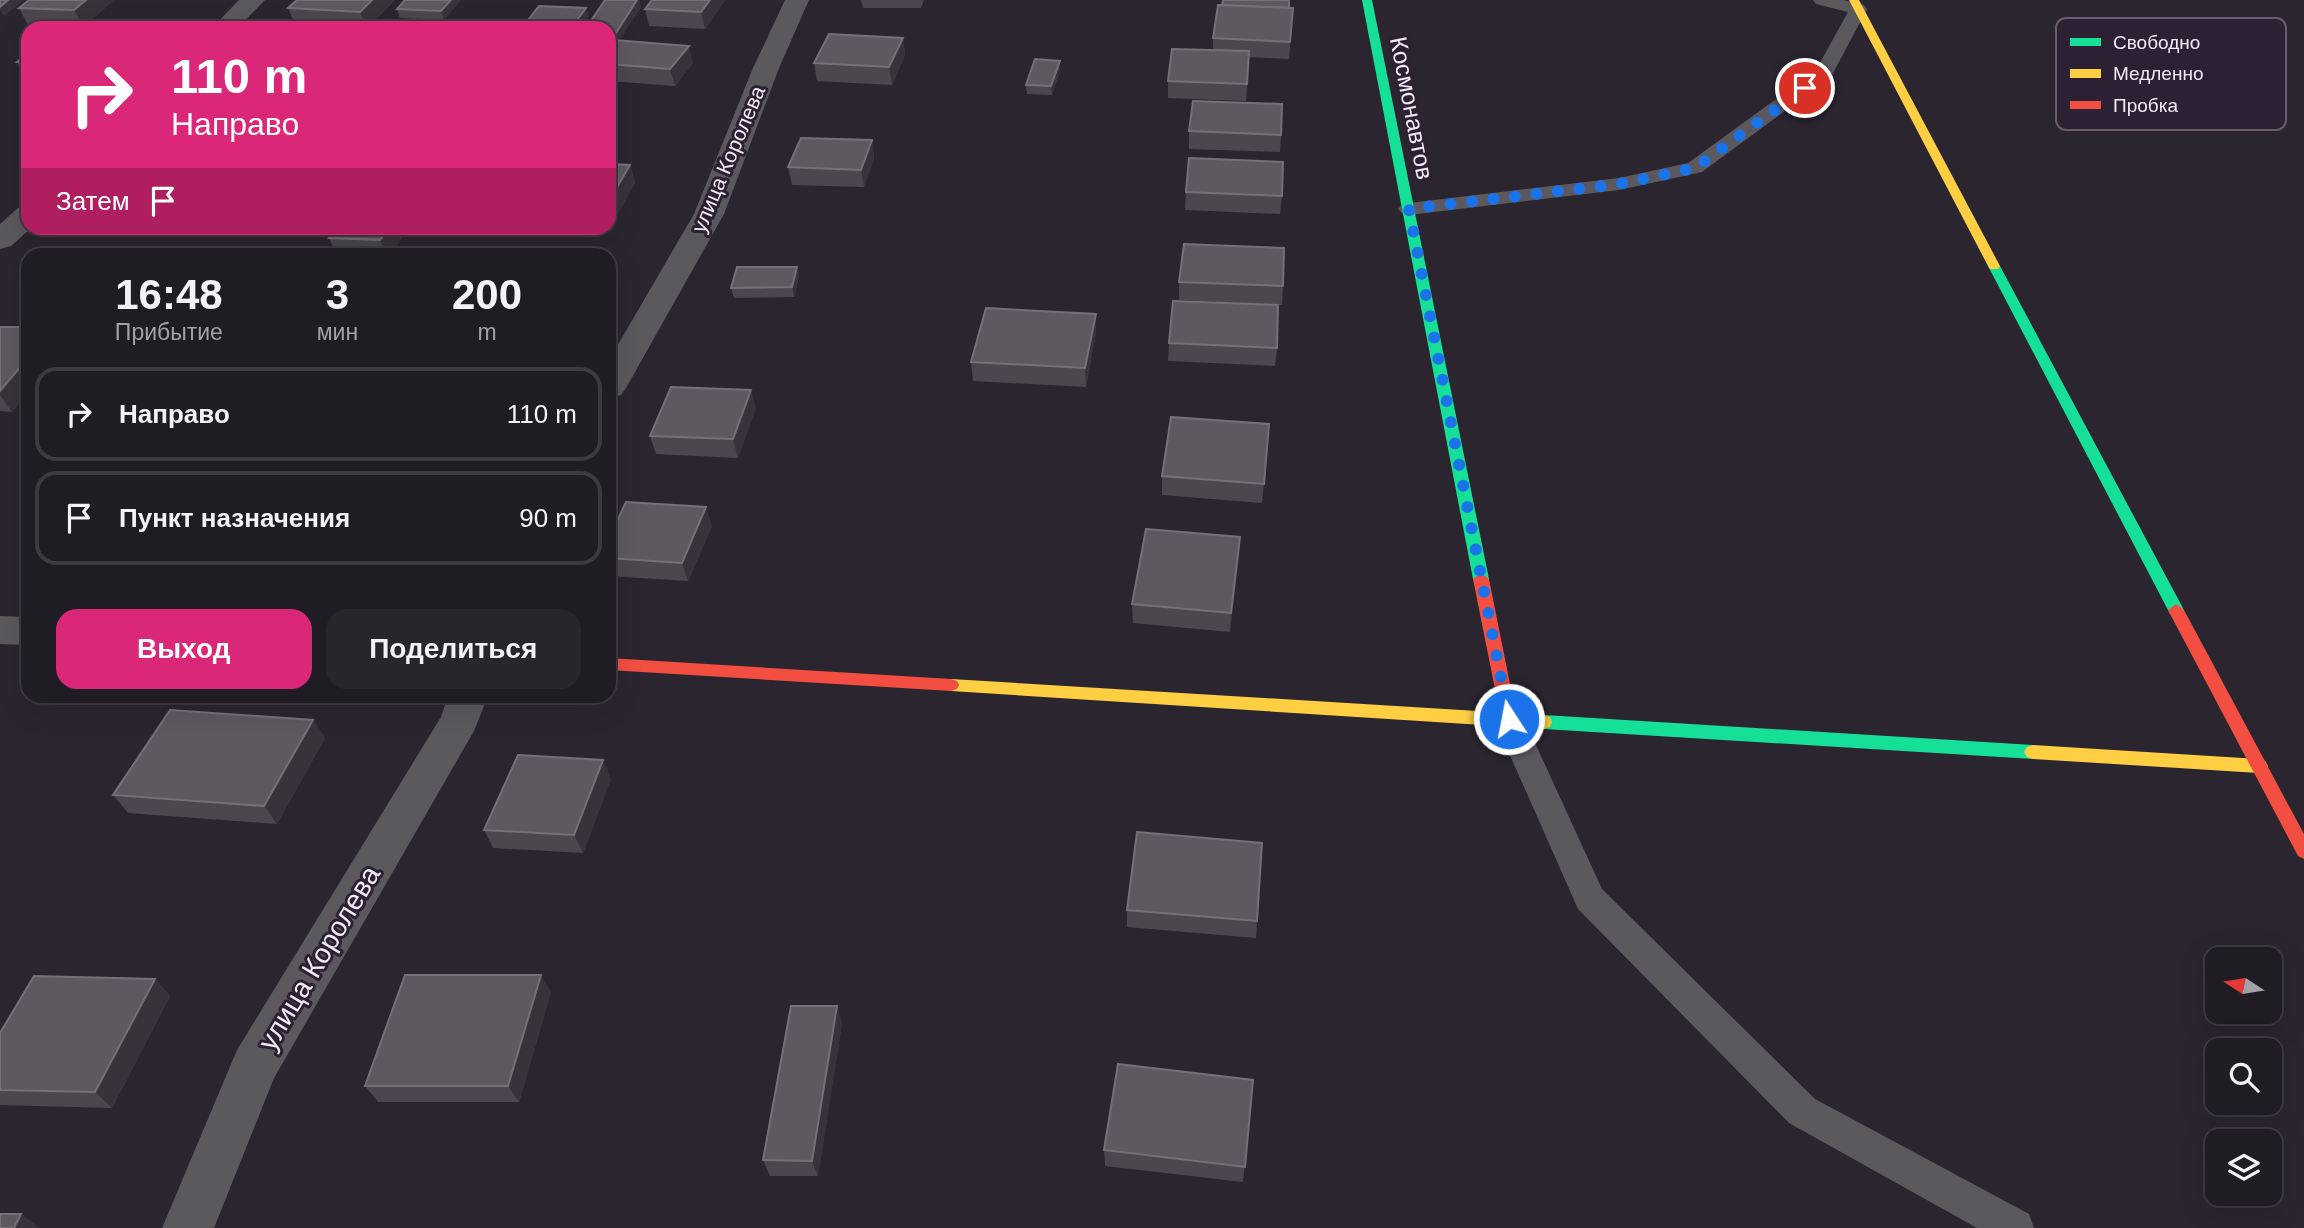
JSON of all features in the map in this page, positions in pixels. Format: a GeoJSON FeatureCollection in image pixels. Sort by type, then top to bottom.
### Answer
{"type":"FeatureCollection","features":[{"type":"Feature","properties":{"kind":"street"},"geometry":{"type":"LineString","coordinates":[[231,21],[253,0]]}},
{"type":"Feature","properties":{"kind":"street","name":"улица Королева"},"geometry":{"type":"LineString","coordinates":[[616,375],[709,214],[766,68],[797,0]]}},
{"type":"Feature","properties":{"kind":"street","name":"Космонавтов"},"geometry":{"type":"LineString","coordinates":[[1367,0],[1509,719]]}},
{"type":"Feature","properties":{"kind":"street"},"geometry":{"type":"LineString","coordinates":[[1856,4],[2304,851]]}},
{"type":"Feature","properties":{"kind":"street"},"geometry":{"type":"LineString","coordinates":[[0,240],[21,220]]}},
{"type":"Feature","properties":{"kind":"street"},"geometry":{"type":"LineString","coordinates":[[0,630],[21,631]]}},
{"type":"Feature","properties":{"kind":"street"},"geometry":{"type":"LineString","coordinates":[[616,664],[2259,766]]}},
{"type":"Feature","properties":{"kind":"street","name":"улица Королева"},"geometry":{"type":"LineString","coordinates":[[188,1228],[254,1066],[460,720],[466,703]]}},
{"type":"Feature","properties":{"kind":"lane"},"geometry":{"type":"LineString","coordinates":[[1409,209],[1619,184],[1695,168],[1824,73],[1856,4],[1822,0]]}},
{"type":"Feature","properties":{"kind":"lane"},"geometry":{"type":"LineString","coordinates":[[1509,719],[1590,900],[1802,1111],[2015,1228]]}},
{"type":"Feature","properties":{"kind":"building"},"geometry":{"type":"Polygon","coordinates":[[[29,0],[86,0],[74,10],[19,8],[29,0]]]}},
{"type":"Feature","properties":{"kind":"building"},"geometry":{"type":"Polygon","coordinates":[[[297,0],[372,0],[360,12],[288,8],[297,0]]]}},
{"type":"Feature","properties":{"kind":"building"},"geometry":{"type":"Polygon","coordinates":[[[405,0],[451,0],[441,11],[397,9],[405,0]]]}},
{"type":"Feature","properties":{"kind":"building"},"geometry":{"type":"Polygon","coordinates":[[[605,0],[637,0],[616,33],[616,21],[591,21],[605,0]]]}},
{"type":"Feature","properties":{"kind":"building"},"geometry":{"type":"Polygon","coordinates":[[[652,0],[710,0],[701,12],[645,9],[652,0]]]}},
{"type":"Feature","properties":{"kind":"building"},"geometry":{"type":"Polygon","coordinates":[[[1223,0],[1289,0],[1289,8],[1222,5],[1223,0]]]}},
{"type":"Feature","properties":{"kind":"building"},"geometry":{"type":"Polygon","coordinates":[[[1218,5],[1293,8],[1290,42],[1213,38],[1218,5]]]}},
{"type":"Feature","properties":{"kind":"building"},"geometry":{"type":"Polygon","coordinates":[[[539,6],[586,8],[576,21],[527,21],[539,6]]]}},
{"type":"Feature","properties":{"kind":"building"},"geometry":{"type":"Polygon","coordinates":[[[829,34],[903,38],[889,67],[814,63],[829,34]]]}},
{"type":"Feature","properties":{"kind":"building"},"geometry":{"type":"Polygon","coordinates":[[[616,40],[689,46],[670,69],[616,65],[616,40]]]}},
{"type":"Feature","properties":{"kind":"building"},"geometry":{"type":"Polygon","coordinates":[[[1172,49],[1249,51],[1247,84],[1168,81],[1172,49]]]}},
{"type":"Feature","properties":{"kind":"building"},"geometry":{"type":"Polygon","coordinates":[[[1035,59],[1060,61],[1051,86],[1026,85],[1035,59]]]}},
{"type":"Feature","properties":{"kind":"building"},"geometry":{"type":"Polygon","coordinates":[[[1193,101],[1282,104],[1281,135],[1189,131],[1193,101]]]}},
{"type":"Feature","properties":{"kind":"building"},"geometry":{"type":"Polygon","coordinates":[[[801,138],[872,140],[861,170],[788,167],[801,138]]]}},
{"type":"Feature","properties":{"kind":"building"},"geometry":{"type":"Polygon","coordinates":[[[1189,158],[1283,162],[1282,196],[1186,192],[1189,158]]]}},
{"type":"Feature","properties":{"kind":"building"},"geometry":{"type":"Polygon","coordinates":[[[616,164],[630,165],[616,189],[616,164]]]}},
{"type":"Feature","properties":{"kind":"building"},"geometry":{"type":"Polygon","coordinates":[[[331,235],[384,235],[380,240],[329,238],[331,235]]]}},
{"type":"Feature","properties":{"kind":"building"},"geometry":{"type":"Polygon","coordinates":[[[1184,244],[1284,248],[1283,286],[1179,282],[1184,244]]]}},
{"type":"Feature","properties":{"kind":"building"},"geometry":{"type":"Polygon","coordinates":[[[737,267],[797,267],[792,287],[731,288],[737,267]]]}},
{"type":"Feature","properties":{"kind":"building"},"geometry":{"type":"Polygon","coordinates":[[[1173,301],[1278,305],[1277,348],[1169,343],[1173,301]]]}},
{"type":"Feature","properties":{"kind":"building"},"geometry":{"type":"Polygon","coordinates":[[[986,308],[1096,314],[1085,368],[971,362],[986,308]]]}},
{"type":"Feature","properties":{"kind":"building"},"geometry":{"type":"Polygon","coordinates":[[[0,327],[21,327],[21,366],[0,391],[0,327]]]}},
{"type":"Feature","properties":{"kind":"building"},"geometry":{"type":"Polygon","coordinates":[[[671,387],[751,390],[733,439],[650,436],[671,387]]]}},
{"type":"Feature","properties":{"kind":"building"},"geometry":{"type":"Polygon","coordinates":[[[1171,417],[1269,424],[1264,484],[1162,476],[1171,417]]]}},
{"type":"Feature","properties":{"kind":"building"},"geometry":{"type":"Polygon","coordinates":[[[626,502],[706,507],[682,563],[616,558],[616,523],[626,502]]]}},
{"type":"Feature","properties":{"kind":"building"},"geometry":{"type":"Polygon","coordinates":[[[1146,529],[1240,537],[1231,613],[1132,604],[1146,529]]]}},
{"type":"Feature","properties":{"kind":"building"},"geometry":{"type":"Polygon","coordinates":[[[170,710],[313,720],[264,806],[113,795],[170,710]]]}},
{"type":"Feature","properties":{"kind":"building"},"geometry":{"type":"Polygon","coordinates":[[[518,755],[603,760],[574,835],[484,830],[518,755]]]}},
{"type":"Feature","properties":{"kind":"building"},"geometry":{"type":"Polygon","coordinates":[[[1137,832],[1262,843],[1257,921],[1127,910],[1137,832]]]}},
{"type":"Feature","properties":{"kind":"building"},"geometry":{"type":"Polygon","coordinates":[[[405,975],[541,975],[508,1086],[365,1086],[405,975]]]}},
{"type":"Feature","properties":{"kind":"building"},"geometry":{"type":"Polygon","coordinates":[[[34,976],[155,979],[95,1092],[0,1090],[0,1033],[34,976]]]}},
{"type":"Feature","properties":{"kind":"building"},"geometry":{"type":"Polygon","coordinates":[[[791,1006],[837,1006],[812,1161],[763,1160],[791,1006]]]}},
{"type":"Feature","properties":{"kind":"building"},"geometry":{"type":"Polygon","coordinates":[[[1118,1064],[1253,1080],[1245,1167],[1104,1150],[1118,1064]]]}},
{"type":"Feature","properties":{"kind":"building"},"geometry":{"type":"Polygon","coordinates":[[[0,1214],[21,1214],[14,1228],[0,1228],[0,1214]]]}},
{"type":"Feature","properties":{"kind":"traffic: fast"},"geometry":{"type":"LineString","coordinates":[[1367,0],[1481,579]]}},
{"type":"Feature","properties":{"kind":"traffic: fast"},"geometry":{"type":"LineString","coordinates":[[1994,266],[2176,610]]}},
{"type":"Feature","properties":{"kind":"traffic: fast"},"geometry":{"type":"LineString","coordinates":[[1544,722],[2033,752]]}},
{"type":"Feature","properties":{"kind":"traffic: slow"},"geometry":{"type":"LineString","coordinates":[[1854,0],[1994,266]]}},
{"type":"Feature","properties":{"kind":"traffic: slow"},"geometry":{"type":"LineString","coordinates":[[951,685],[1544,722]]}},
{"type":"Feature","properties":{"kind":"traffic: slow"},"geometry":{"type":"LineString","coordinates":[[2033,752],[2259,766]]}},
{"type":"Feature","properties":{"kind":"traffic: jam"},"geometry":{"type":"LineString","coordinates":[[1481,579],[1509,719]]}},
{"type":"Feature","properties":{"kind":"traffic: jam"},"geometry":{"type":"LineString","coordinates":[[2176,610],[2304,851]]}},
{"type":"Feature","properties":{"kind":"traffic: jam"},"geometry":{"type":"LineString","coordinates":[[616,664],[951,685]]}},
{"type":"Feature","properties":{"kind":"route"},"geometry":{"type":"LineString","coordinates":[[1509,719],[1409,209],[1619,184],[1695,168],[1766,119],[1805,88]]}}]}
